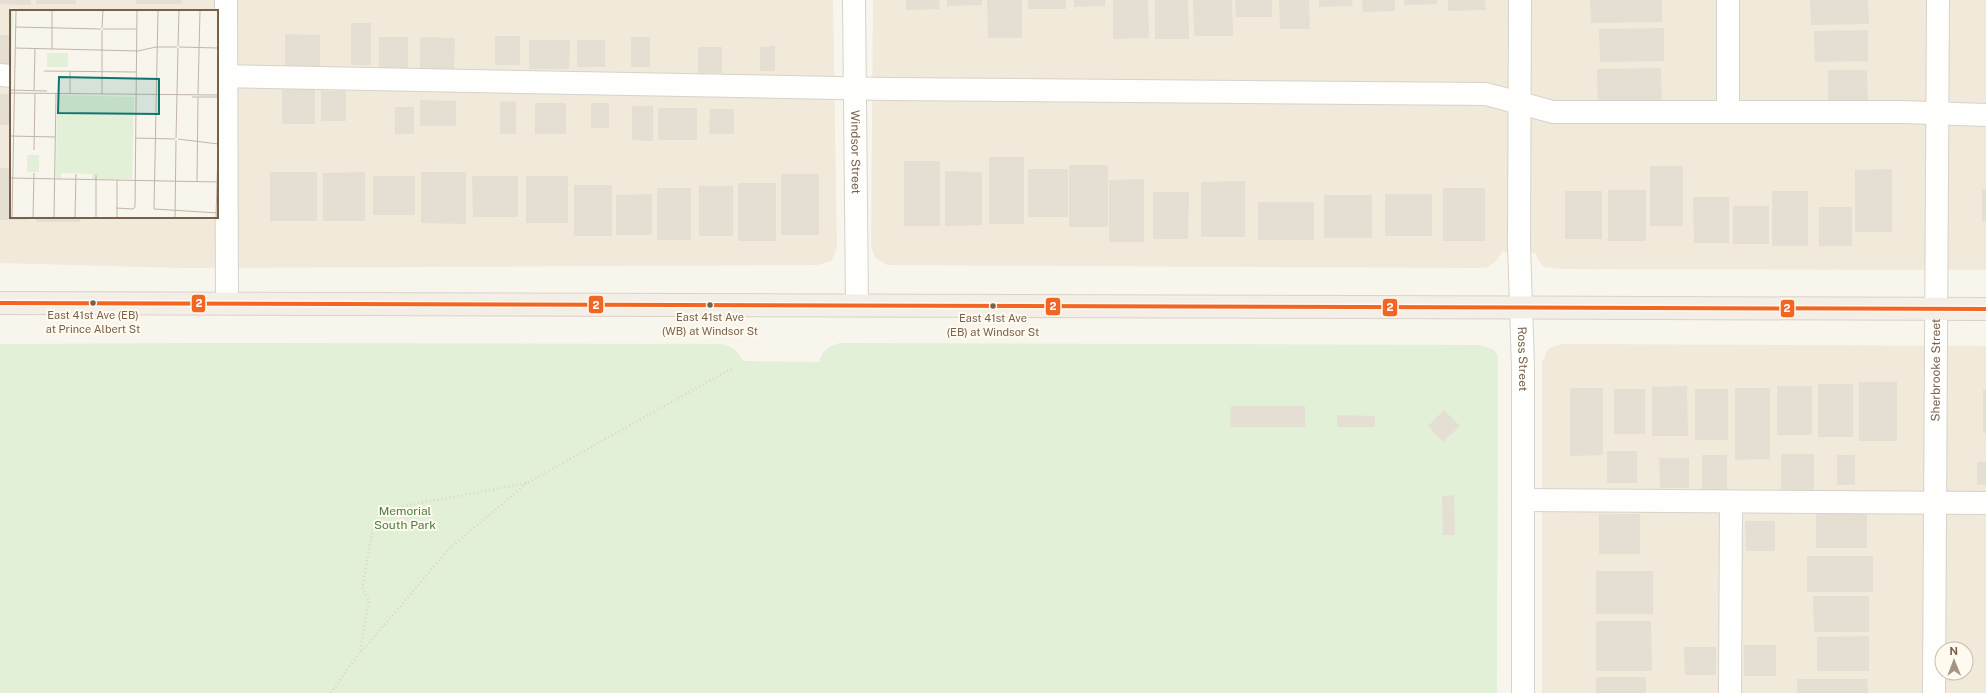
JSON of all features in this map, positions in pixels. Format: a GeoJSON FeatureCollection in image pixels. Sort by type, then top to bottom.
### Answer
{"type":"FeatureCollection","features":[{"type":"Feature","properties":{"kind":"main road"},"geometry":{"type":"LineString","coordinates":[[0,303],[1986,309]]}},
{"type":"Feature","properties":{"kind":"street"},"geometry":{"type":"LineString","coordinates":[[226,0],[222,76],[227,303]]}},
{"type":"Feature","properties":{"kind":"street","name":"Windsor Street"},"geometry":{"type":"LineString","coordinates":[[854,0],[857,305]]}},
{"type":"Feature","properties":{"kind":"street","name":"Ross Street"},"geometry":{"type":"LineString","coordinates":[[1520,0],[1519,103],[1523,500],[1523,693]]}},
{"type":"Feature","properties":{"kind":"street"},"geometry":{"type":"LineString","coordinates":[[1728,0],[1728,112]]}},
{"type":"Feature","properties":{"kind":"street","name":"Sherbrooke Street"},"geometry":{"type":"LineString","coordinates":[[1934,693],[1938,0]]}},
{"type":"Feature","properties":{"kind":"street"},"geometry":{"type":"LineString","coordinates":[[222,76],[855,88],[1486,94],[1553,112],[1902,112],[1938,115],[1986,115]]}},
{"type":"Feature","properties":{"kind":"street"},"geometry":{"type":"LineString","coordinates":[[1523,500],[1986,503]]}},
{"type":"Feature","properties":{"kind":"street"},"geometry":{"type":"LineString","coordinates":[[1730,693],[1731,502]]}},
{"type":"Feature","properties":{"kind":"path"},"geometry":{"type":"LineString","coordinates":[[331,693],[360,652],[448,550],[527,483],[734,367]]}},
{"type":"Feature","properties":{"kind":"path"},"geometry":{"type":"LineString","coordinates":[[360,652],[369,601],[362,588],[374,524],[394,508],[527,483]]}},
{"type":"Feature","properties":{"kind":"shaded area"},"geometry":{"type":"Polygon","coordinates":[[[0,0],[833,0],[837,249],[831,261],[817,265],[185,268],[0,263],[0,0]]]}},
{"type":"Feature","properties":{"kind":"shaded area"},"geometry":{"type":"Polygon","coordinates":[[[873,0],[1986,0],[1986,270],[1561,269],[1544,267],[1535,253],[1502,252],[1496,261],[1488,267],[1481,268],[887,265],[876,258],[871,247],[873,0]]]}},
{"type":"Feature","properties":{"kind":"shaded area"},"geometry":{"type":"Polygon","coordinates":[[[1561,344],[1986,346],[1986,693],[1542,693],[1542,363],[1548,349],[1561,344]]]}},
{"type":"Feature","properties":{"kind":"green space","name":"Memorial South Park"},"geometry":{"type":"Polygon","coordinates":[[[840,343],[1480,345],[1494,350],[1498,356],[1497,693],[0,693],[0,344],[721,344],[734,350],[739,354],[743,361],[819,362],[826,349],[840,343]]]}},
{"type":"Feature","properties":{"kind":"building"},"geometry":{"type":"Polygon","coordinates":[[[0,0],[31,0],[31,5],[0,4],[0,0]]]}},
{"type":"Feature","properties":{"kind":"building"},"geometry":{"type":"Polygon","coordinates":[[[36,0],[76,0],[76,4],[36,4],[36,0]]]}},
{"type":"Feature","properties":{"kind":"building"},"geometry":{"type":"Polygon","coordinates":[[[136,0],[182,0],[182,4],[136,4],[136,0]]]}},
{"type":"Feature","properties":{"kind":"building"},"geometry":{"type":"Polygon","coordinates":[[[906,0],[939,0],[940,9],[906,10],[906,0]]]}},
{"type":"Feature","properties":{"kind":"building"},"geometry":{"type":"Polygon","coordinates":[[[947,0],[982,0],[982,5],[947,6],[947,0]]]}},
{"type":"Feature","properties":{"kind":"building"},"geometry":{"type":"Polygon","coordinates":[[[987,0],[1022,0],[1022,38],[988,38],[987,0]]]}},
{"type":"Feature","properties":{"kind":"building"},"geometry":{"type":"Polygon","coordinates":[[[1028,0],[1066,0],[1066,9],[1028,9],[1028,0]]]}},
{"type":"Feature","properties":{"kind":"building"},"geometry":{"type":"Polygon","coordinates":[[[1074,0],[1105,0],[1105,6],[1074,7],[1074,0]]]}},
{"type":"Feature","properties":{"kind":"building"},"geometry":{"type":"Polygon","coordinates":[[[1113,0],[1148,0],[1149,38],[1113,39],[1113,0]]]}},
{"type":"Feature","properties":{"kind":"building"},"geometry":{"type":"Polygon","coordinates":[[[1155,0],[1188,0],[1189,39],[1155,39],[1155,0]]]}},
{"type":"Feature","properties":{"kind":"building"},"geometry":{"type":"Polygon","coordinates":[[[1193,0],[1232,0],[1233,36],[1194,36],[1193,0]]]}},
{"type":"Feature","properties":{"kind":"building"},"geometry":{"type":"Polygon","coordinates":[[[1235,0],[1272,0],[1272,17],[1236,17],[1235,0]]]}},
{"type":"Feature","properties":{"kind":"building"},"geometry":{"type":"Polygon","coordinates":[[[1279,0],[1309,0],[1310,29],[1280,29],[1279,0]]]}},
{"type":"Feature","properties":{"kind":"building"},"geometry":{"type":"Polygon","coordinates":[[[1319,0],[1352,0],[1353,6],[1319,7],[1319,0]]]}},
{"type":"Feature","properties":{"kind":"building"},"geometry":{"type":"Polygon","coordinates":[[[1362,0],[1395,0],[1395,11],[1363,12],[1362,0]]]}},
{"type":"Feature","properties":{"kind":"building"},"geometry":{"type":"Polygon","coordinates":[[[1404,0],[1437,0],[1437,4],[1404,5],[1404,0]]]}},
{"type":"Feature","properties":{"kind":"building"},"geometry":{"type":"Polygon","coordinates":[[[1448,0],[1485,0],[1486,10],[1448,11],[1448,0]]]}},
{"type":"Feature","properties":{"kind":"building"},"geometry":{"type":"Polygon","coordinates":[[[1590,0],[1662,0],[1662,22],[1591,23],[1590,0]]]}},
{"type":"Feature","properties":{"kind":"building"},"geometry":{"type":"Polygon","coordinates":[[[1810,0],[1868,0],[1869,24],[1811,25],[1810,0]]]}},
{"type":"Feature","properties":{"kind":"building"},"geometry":{"type":"Polygon","coordinates":[[[351,23],[371,23],[371,65],[351,65],[351,23]]]}},
{"type":"Feature","properties":{"kind":"building"},"geometry":{"type":"Polygon","coordinates":[[[1664,28],[1664,61],[1600,62],[1599,29],[1664,28]]]}},
{"type":"Feature","properties":{"kind":"building"},"geometry":{"type":"Polygon","coordinates":[[[1868,30],[1868,61],[1815,62],[1814,31],[1868,30]]]}},
{"type":"Feature","properties":{"kind":"building"},"geometry":{"type":"Polygon","coordinates":[[[285,34],[320,35],[320,67],[285,67],[285,34]]]}},
{"type":"Feature","properties":{"kind":"building"},"geometry":{"type":"Polygon","coordinates":[[[0,35],[10,35],[10,69],[0,68],[0,35]]]}},
{"type":"Feature","properties":{"kind":"building"},"geometry":{"type":"Polygon","coordinates":[[[495,36],[520,36],[520,65],[495,65],[495,36]]]}},
{"type":"Feature","properties":{"kind":"building"},"geometry":{"type":"Polygon","coordinates":[[[379,37],[408,37],[408,68],[379,68],[379,37]]]}},
{"type":"Feature","properties":{"kind":"building"},"geometry":{"type":"Polygon","coordinates":[[[420,37],[455,38],[454,69],[420,69],[420,37]]]}},
{"type":"Feature","properties":{"kind":"building"},"geometry":{"type":"Polygon","coordinates":[[[631,37],[650,37],[650,67],[631,67],[631,37]]]}},
{"type":"Feature","properties":{"kind":"building"},"geometry":{"type":"Polygon","coordinates":[[[529,40],[570,40],[569,69],[529,69],[529,40]]]}},
{"type":"Feature","properties":{"kind":"building"},"geometry":{"type":"Polygon","coordinates":[[[577,40],[605,40],[605,67],[577,67],[577,40]]]}},
{"type":"Feature","properties":{"kind":"building"},"geometry":{"type":"Polygon","coordinates":[[[775,46],[775,71],[760,71],[760,47],[775,46]]]}},
{"type":"Feature","properties":{"kind":"building"},"geometry":{"type":"Polygon","coordinates":[[[698,47],[722,47],[722,73],[698,73],[698,47]]]}},
{"type":"Feature","properties":{"kind":"building"},"geometry":{"type":"Polygon","coordinates":[[[1661,68],[1662,104],[1598,105],[1597,69],[1661,68]]]}},
{"type":"Feature","properties":{"kind":"building"},"geometry":{"type":"Polygon","coordinates":[[[1828,70],[1867,70],[1868,103],[1828,104],[1828,70]]]}},
{"type":"Feature","properties":{"kind":"building"},"geometry":{"type":"Polygon","coordinates":[[[282,88],[315,88],[315,124],[282,124],[282,88]]]}},
{"type":"Feature","properties":{"kind":"building"},"geometry":{"type":"Polygon","coordinates":[[[321,91],[346,91],[346,121],[321,121],[321,91]]]}},
{"type":"Feature","properties":{"kind":"building"},"geometry":{"type":"Polygon","coordinates":[[[0,94],[10,94],[10,125],[0,125],[0,94]]]}},
{"type":"Feature","properties":{"kind":"building"},"geometry":{"type":"Polygon","coordinates":[[[420,100],[456,101],[456,126],[420,126],[420,100]]]}},
{"type":"Feature","properties":{"kind":"building"},"geometry":{"type":"Polygon","coordinates":[[[516,101],[516,134],[500,134],[500,102],[516,101]]]}},
{"type":"Feature","properties":{"kind":"building"},"geometry":{"type":"Polygon","coordinates":[[[535,103],[566,103],[566,134],[535,134],[535,103]]]}},
{"type":"Feature","properties":{"kind":"building"},"geometry":{"type":"Polygon","coordinates":[[[591,103],[609,103],[609,128],[591,128],[591,103]]]}},
{"type":"Feature","properties":{"kind":"building"},"geometry":{"type":"Polygon","coordinates":[[[632,106],[653,106],[653,141],[632,140],[632,106]]]}},
{"type":"Feature","properties":{"kind":"building"},"geometry":{"type":"Polygon","coordinates":[[[395,107],[414,107],[414,134],[395,134],[395,107]]]}},
{"type":"Feature","properties":{"kind":"building"},"geometry":{"type":"Polygon","coordinates":[[[658,108],[697,108],[697,140],[658,140],[658,108]]]}},
{"type":"Feature","properties":{"kind":"building"},"geometry":{"type":"Polygon","coordinates":[[[710,109],[734,109],[734,134],[709,134],[710,109]]]}},
{"type":"Feature","properties":{"kind":"building"},"geometry":{"type":"Polygon","coordinates":[[[989,157],[1024,157],[1024,224],[989,224],[989,157]]]}},
{"type":"Feature","properties":{"kind":"building"},"geometry":{"type":"Polygon","coordinates":[[[904,161],[940,161],[940,226],[904,226],[904,161]]]}},
{"type":"Feature","properties":{"kind":"building"},"geometry":{"type":"Polygon","coordinates":[[[1069,165],[1108,165],[1108,227],[1069,227],[1069,165]]]}},
{"type":"Feature","properties":{"kind":"building"},"geometry":{"type":"Polygon","coordinates":[[[1650,166],[1683,166],[1683,226],[1650,226],[1650,166]]]}},
{"type":"Feature","properties":{"kind":"building"},"geometry":{"type":"Polygon","coordinates":[[[0,168],[10,168],[10,218],[27,218],[27,220],[0,220],[0,168]]]}},
{"type":"Feature","properties":{"kind":"building"},"geometry":{"type":"Polygon","coordinates":[[[1028,169],[1068,169],[1068,217],[1028,217],[1028,169]]]}},
{"type":"Feature","properties":{"kind":"building"},"geometry":{"type":"Polygon","coordinates":[[[1892,169],[1892,232],[1855,232],[1855,170],[1892,169]]]}},
{"type":"Feature","properties":{"kind":"building"},"geometry":{"type":"Polygon","coordinates":[[[945,171],[982,172],[982,225],[945,226],[945,171]]]}},
{"type":"Feature","properties":{"kind":"building"},"geometry":{"type":"Polygon","coordinates":[[[270,172],[317,172],[317,221],[270,221],[270,172]]]}},
{"type":"Feature","properties":{"kind":"building"},"geometry":{"type":"Polygon","coordinates":[[[365,172],[365,221],[323,221],[323,173],[365,172]]]}},
{"type":"Feature","properties":{"kind":"building"},"geometry":{"type":"Polygon","coordinates":[[[421,172],[466,172],[466,224],[421,223],[421,172]]]}},
{"type":"Feature","properties":{"kind":"building"},"geometry":{"type":"Polygon","coordinates":[[[781,174],[819,174],[819,235],[781,235],[781,174]]]}},
{"type":"Feature","properties":{"kind":"building"},"geometry":{"type":"Polygon","coordinates":[[[373,176],[415,176],[415,215],[373,215],[373,176]]]}},
{"type":"Feature","properties":{"kind":"building"},"geometry":{"type":"Polygon","coordinates":[[[472,176],[518,176],[518,217],[473,217],[472,176]]]}},
{"type":"Feature","properties":{"kind":"building"},"geometry":{"type":"Polygon","coordinates":[[[526,176],[568,176],[568,223],[526,223],[526,176]]]}},
{"type":"Feature","properties":{"kind":"building"},"geometry":{"type":"Polygon","coordinates":[[[1144,179],[1144,242],[1109,242],[1109,180],[1144,179]]]}},
{"type":"Feature","properties":{"kind":"building"},"geometry":{"type":"Polygon","coordinates":[[[1245,181],[1245,237],[1201,237],[1201,182],[1245,181]]]}},
{"type":"Feature","properties":{"kind":"building"},"geometry":{"type":"Polygon","coordinates":[[[738,183],[776,183],[776,241],[738,241],[738,183]]]}},
{"type":"Feature","properties":{"kind":"building"},"geometry":{"type":"Polygon","coordinates":[[[574,185],[612,185],[612,236],[574,236],[574,185]]]}},
{"type":"Feature","properties":{"kind":"building"},"geometry":{"type":"Polygon","coordinates":[[[699,186],[733,186],[733,236],[699,236],[699,186]]]}},
{"type":"Feature","properties":{"kind":"building"},"geometry":{"type":"Polygon","coordinates":[[[657,188],[691,188],[691,240],[657,240],[657,188]]]}},
{"type":"Feature","properties":{"kind":"building"},"geometry":{"type":"Polygon","coordinates":[[[1443,188],[1485,188],[1485,241],[1443,241],[1443,188]]]}},
{"type":"Feature","properties":{"kind":"building"},"geometry":{"type":"Polygon","coordinates":[[[1982,189],[1986,189],[1986,221],[1982,221],[1982,189]]]}},
{"type":"Feature","properties":{"kind":"building"},"geometry":{"type":"Polygon","coordinates":[[[1608,190],[1646,190],[1646,241],[1608,241],[1608,190]]]}},
{"type":"Feature","properties":{"kind":"building"},"geometry":{"type":"Polygon","coordinates":[[[1565,191],[1602,191],[1602,239],[1565,239],[1565,191]]]}},
{"type":"Feature","properties":{"kind":"building"},"geometry":{"type":"Polygon","coordinates":[[[1772,191],[1808,191],[1808,246],[1772,246],[1772,191]]]}},
{"type":"Feature","properties":{"kind":"building"},"geometry":{"type":"Polygon","coordinates":[[[1153,192],[1189,192],[1188,239],[1153,239],[1153,192]]]}},
{"type":"Feature","properties":{"kind":"building"},"geometry":{"type":"Polygon","coordinates":[[[652,194],[652,235],[616,235],[616,195],[652,194]]]}},
{"type":"Feature","properties":{"kind":"building"},"geometry":{"type":"Polygon","coordinates":[[[1385,194],[1432,194],[1432,236],[1385,236],[1385,194]]]}},
{"type":"Feature","properties":{"kind":"building"},"geometry":{"type":"Polygon","coordinates":[[[1324,195],[1372,195],[1372,238],[1324,238],[1324,195]]]}},
{"type":"Feature","properties":{"kind":"building"},"geometry":{"type":"Polygon","coordinates":[[[1693,197],[1729,197],[1729,243],[1694,243],[1693,197]]]}},
{"type":"Feature","properties":{"kind":"building"},"geometry":{"type":"Polygon","coordinates":[[[1258,202],[1314,202],[1314,240],[1258,240],[1258,202]]]}},
{"type":"Feature","properties":{"kind":"building"},"geometry":{"type":"Polygon","coordinates":[[[1733,206],[1769,206],[1769,244],[1733,244],[1733,206]]]}},
{"type":"Feature","properties":{"kind":"building"},"geometry":{"type":"Polygon","coordinates":[[[1819,207],[1852,207],[1852,246],[1819,246],[1819,207]]]}},
{"type":"Feature","properties":{"kind":"building"},"geometry":{"type":"Polygon","coordinates":[[[36,218],[80,218],[80,222],[36,222],[36,218]]]}},
{"type":"Feature","properties":{"kind":"building"},"geometry":{"type":"Polygon","coordinates":[[[1859,382],[1897,382],[1897,441],[1859,441],[1859,382]]]}},
{"type":"Feature","properties":{"kind":"building"},"geometry":{"type":"Polygon","coordinates":[[[1818,384],[1853,384],[1853,437],[1818,437],[1818,384]]]}},
{"type":"Feature","properties":{"kind":"building"},"geometry":{"type":"Polygon","coordinates":[[[1687,386],[1688,436],[1652,436],[1652,387],[1687,386]]]}},
{"type":"Feature","properties":{"kind":"building"},"geometry":{"type":"Polygon","coordinates":[[[1777,386],[1812,386],[1812,435],[1777,435],[1777,386]]]}},
{"type":"Feature","properties":{"kind":"building"},"geometry":{"type":"Polygon","coordinates":[[[1570,388],[1603,388],[1603,455],[1570,456],[1570,388]]]}},
{"type":"Feature","properties":{"kind":"building"},"geometry":{"type":"Polygon","coordinates":[[[1735,388],[1770,388],[1770,459],[1735,460],[1735,388]]]}},
{"type":"Feature","properties":{"kind":"building"},"geometry":{"type":"Polygon","coordinates":[[[1614,389],[1645,389],[1645,434],[1614,434],[1614,389]]]}},
{"type":"Feature","properties":{"kind":"building"},"geometry":{"type":"Polygon","coordinates":[[[1695,389],[1728,389],[1728,440],[1695,440],[1695,389]]]}},
{"type":"Feature","properties":{"kind":"building"},"geometry":{"type":"Polygon","coordinates":[[[1983,390],[1986,390],[1986,433],[1983,433],[1983,390]]]}},
{"type":"Feature","properties":{"kind":"building"},"geometry":{"type":"Polygon","coordinates":[[[1231,406],[1305,406],[1305,427],[1230,427],[1231,406]]]}},
{"type":"Feature","properties":{"kind":"building"},"geometry":{"type":"Polygon","coordinates":[[[1444,410],[1460,426],[1443,442],[1428,426],[1444,410]]]}},
{"type":"Feature","properties":{"kind":"building"},"geometry":{"type":"Polygon","coordinates":[[[1337,415],[1375,416],[1375,427],[1337,427],[1337,415]]]}},
{"type":"Feature","properties":{"kind":"building"},"geometry":{"type":"Polygon","coordinates":[[[1607,451],[1637,451],[1637,483],[1607,483],[1607,451]]]}},
{"type":"Feature","properties":{"kind":"building"},"geometry":{"type":"Polygon","coordinates":[[[1781,454],[1814,454],[1814,490],[1781,490],[1781,454]]]}},
{"type":"Feature","properties":{"kind":"building"},"geometry":{"type":"Polygon","coordinates":[[[1702,455],[1727,455],[1727,491],[1702,491],[1702,455]]]}},
{"type":"Feature","properties":{"kind":"building"},"geometry":{"type":"Polygon","coordinates":[[[1837,455],[1855,455],[1855,485],[1837,485],[1837,455]]]}},
{"type":"Feature","properties":{"kind":"building"},"geometry":{"type":"Polygon","coordinates":[[[1659,458],[1689,458],[1689,488],[1660,488],[1659,458]]]}},
{"type":"Feature","properties":{"kind":"building"},"geometry":{"type":"Polygon","coordinates":[[[1977,462],[1986,462],[1986,485],[1977,485],[1977,462]]]}},
{"type":"Feature","properties":{"kind":"building"},"geometry":{"type":"Polygon","coordinates":[[[1454,495],[1455,535],[1443,535],[1442,496],[1454,495]]]}},
{"type":"Feature","properties":{"kind":"building"},"geometry":{"type":"Polygon","coordinates":[[[1816,512],[1867,512],[1867,548],[1816,548],[1816,512]]]}},
{"type":"Feature","properties":{"kind":"building"},"geometry":{"type":"Polygon","coordinates":[[[1599,514],[1640,514],[1640,554],[1599,554],[1599,514]]]}},
{"type":"Feature","properties":{"kind":"building"},"geometry":{"type":"Polygon","coordinates":[[[1745,521],[1775,521],[1775,551],[1746,551],[1745,521]]]}},
{"type":"Feature","properties":{"kind":"building"},"geometry":{"type":"Polygon","coordinates":[[[1807,556],[1873,556],[1873,592],[1807,592],[1807,556]]]}},
{"type":"Feature","properties":{"kind":"building"},"geometry":{"type":"Polygon","coordinates":[[[1596,571],[1653,571],[1653,614],[1596,614],[1596,571]]]}},
{"type":"Feature","properties":{"kind":"building"},"geometry":{"type":"Polygon","coordinates":[[[1813,596],[1869,596],[1869,632],[1814,632],[1813,596]]]}},
{"type":"Feature","properties":{"kind":"building"},"geometry":{"type":"Polygon","coordinates":[[[1596,621],[1651,621],[1652,671],[1596,671],[1596,621]]]}},
{"type":"Feature","properties":{"kind":"building"},"geometry":{"type":"Polygon","coordinates":[[[1869,636],[1869,671],[1817,671],[1817,637],[1869,636]]]}},
{"type":"Feature","properties":{"kind":"building"},"geometry":{"type":"Polygon","coordinates":[[[1744,645],[1776,645],[1776,676],[1744,676],[1744,645]]]}},
{"type":"Feature","properties":{"kind":"building"},"geometry":{"type":"Polygon","coordinates":[[[1684,647],[1716,647],[1716,675],[1685,675],[1684,647]]]}},
{"type":"Feature","properties":{"kind":"building"},"geometry":{"type":"Polygon","coordinates":[[[1596,677],[1646,677],[1646,693],[1596,693],[1596,677]]]}},
{"type":"Feature","properties":{"kind":"building"},"geometry":{"type":"Polygon","coordinates":[[[1797,679],[1867,679],[1868,693],[1797,693],[1797,679]]]}},
{"type":"Feature","properties":{"kind":"transit line","name":"2"},"geometry":{"type":"LineString","coordinates":[[0,303],[1986,309]]}},
{"type":"Feature","properties":{"kind":"place","name":"East 41st Ave (EB) at Prince Albert St"},"geometry":{"type":"Point","coordinates":[93,303]}},
{"type":"Feature","properties":{"kind":"place","name":"East 41st Ave (WB) at Windsor St"},"geometry":{"type":"Point","coordinates":[710,305]}},
{"type":"Feature","properties":{"kind":"place","name":"East 41st Ave (EB) at Windsor St"},"geometry":{"type":"Point","coordinates":[993,306]}}]}
